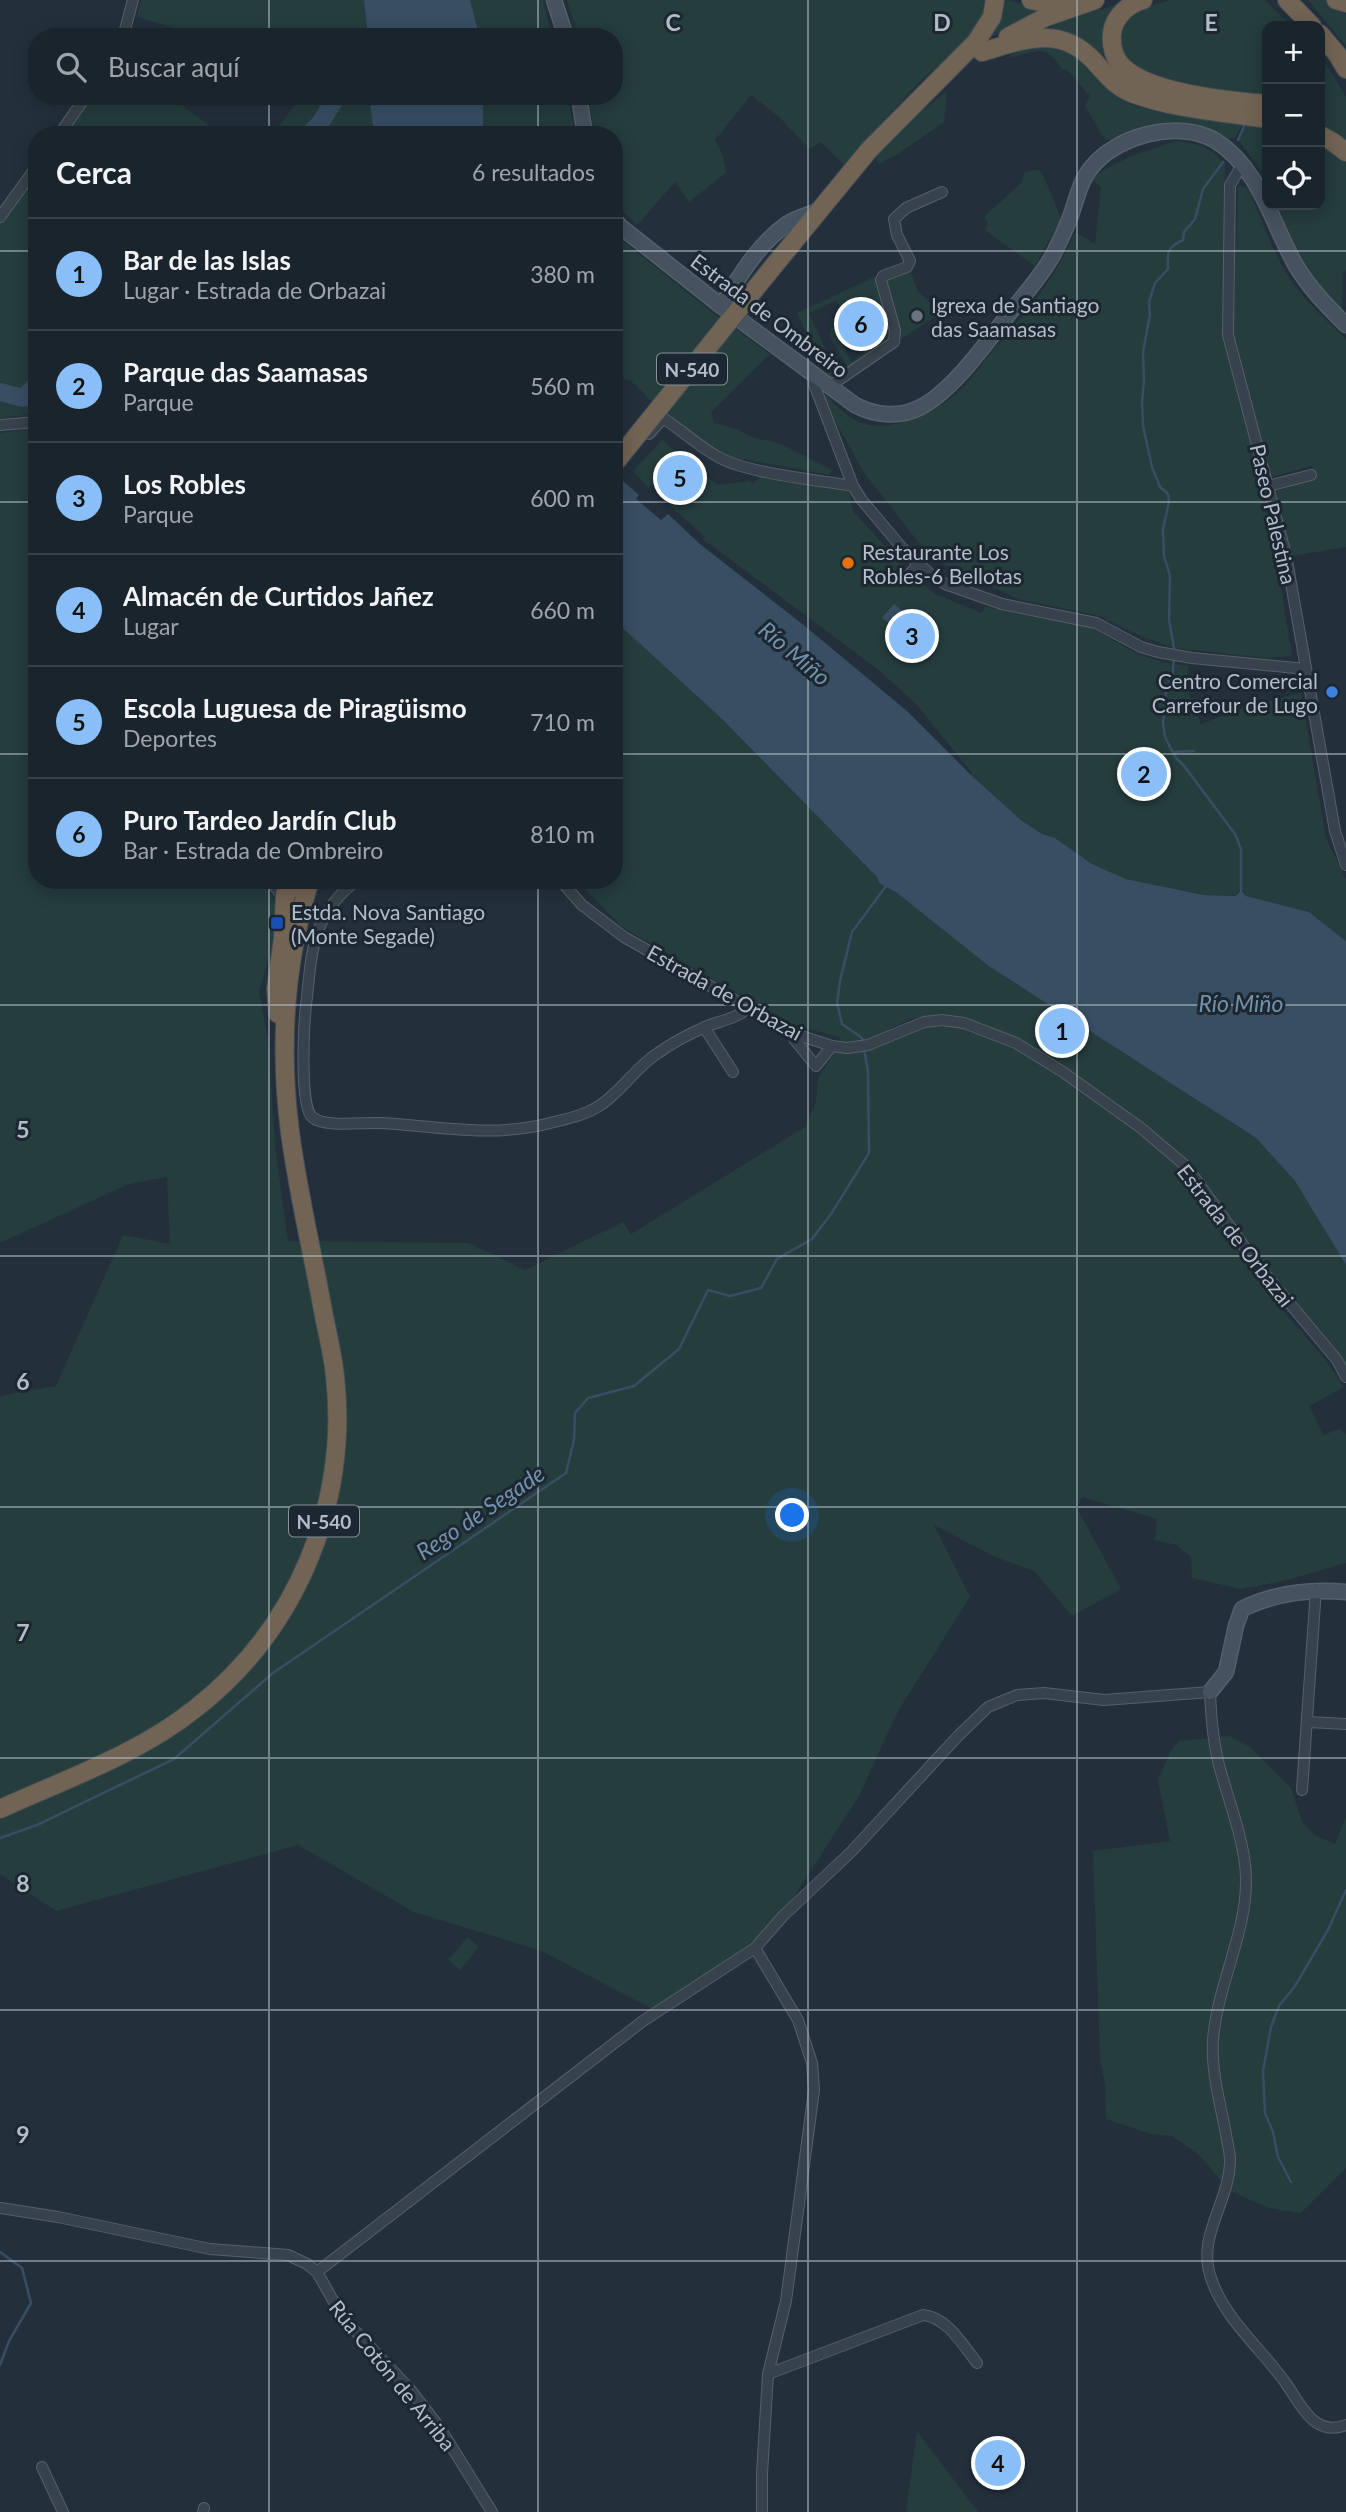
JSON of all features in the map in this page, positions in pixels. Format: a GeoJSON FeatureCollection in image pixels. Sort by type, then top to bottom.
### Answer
{"type":"FeatureCollection","features":[{"type":"Feature","properties":{"kind":"highway"},"geometry":{"type":"LineString","coordinates":[[946,75],[985,30],[996,0]]}},
{"type":"Feature","properties":{"kind":"highway"},"geometry":{"type":"LineString","coordinates":[[1031,0],[1053,4],[1091,1]]}},
{"type":"Feature","properties":{"kind":"highway"},"geometry":{"type":"LineString","coordinates":[[1143,0],[1126,8],[1113,25],[1114,54],[1131,74],[1169,89],[1262,104]]}},
{"type":"Feature","properties":{"kind":"highway"},"geometry":{"type":"LineString","coordinates":[[1276,0],[1295,21]]}},
{"type":"Feature","properties":{"kind":"highway"},"geometry":{"type":"LineString","coordinates":[[1287,0],[1307,21]]}},
{"type":"Feature","properties":{"kind":"highway","name":"N-540"},"geometry":{"type":"LineString","coordinates":[[623,453],[876,143],[946,75],[1045,17],[1091,1]]}},
{"type":"Feature","properties":{"kind":"highway"},"geometry":{"type":"LineString","coordinates":[[982,52],[1028,38],[1047,37],[1066,41],[1081,49],[1114,83],[1132,94],[1262,118]]}},
{"type":"Feature","properties":{"kind":"highway"},"geometry":{"type":"LineString","coordinates":[[1325,40],[1346,69]]}},
{"type":"Feature","properties":{"kind":"highway"},"geometry":{"type":"LineString","coordinates":[[1325,138],[1346,152]]}},
{"type":"Feature","properties":{"kind":"highway"},"geometry":{"type":"LineString","coordinates":[[284,1030],[277,1011],[276,989],[283,938],[285,894],[291,889]]}},
{"type":"Feature","properties":{"kind":"highway","name":"N-540"},"geometry":{"type":"LineString","coordinates":[[0,1809],[149,1740],[196,1709],[233,1675],[266,1636],[290,1600],[325,1517],[338,1426],[335,1375],[290,1132],[285,1076],[284,1030],[293,946],[308,889]]}},
{"type":"Feature","properties":{"kind":"street"},"geometry":{"type":"LineString","coordinates":[[125,28],[133,0]]}},
{"type":"Feature","properties":{"kind":"street"},"geometry":{"type":"LineString","coordinates":[[554,0],[563,28]]}},
{"type":"Feature","properties":{"kind":"street"},"geometry":{"type":"LineString","coordinates":[[65,126],[80,105]]}},
{"type":"Feature","properties":{"kind":"street"},"geometry":{"type":"LineString","coordinates":[[580,105],[584,126]]}},
{"type":"Feature","properties":{"kind":"street","name":"Estrada de Ombreiro"},"geometry":{"type":"LineString","coordinates":[[623,229],[721,306],[855,405],[878,414],[906,412],[931,400],[971,361],[1042,272],[1064,232],[1088,171],[1097,160],[1112,150],[1152,134],[1185,131],[1213,139],[1242,165],[1261,195],[1301,274],[1322,302],[1346,325]]}},
{"type":"Feature","properties":{"kind":"street","name":"Paseo Palestina"},"geometry":{"type":"LineString","coordinates":[[1242,165],[1230,185],[1228,335],[1286,555],[1337,842],[1346,865]]}},
{"type":"Feature","properties":{"kind":"street"},"geometry":{"type":"LineString","coordinates":[[0,217],[28,178]]}},
{"type":"Feature","properties":{"kind":"street"},"geometry":{"type":"LineString","coordinates":[[830,386],[894,342],[895,330],[881,281],[883,276],[907,267],[910,261],[897,235],[894,219],[906,208],[942,192]]}},
{"type":"Feature","properties":{"kind":"street"},"geometry":{"type":"LineString","coordinates":[[721,306],[746,267],[765,245],[788,224],[819,211]]}},
{"type":"Feature","properties":{"kind":"street"},"geometry":{"type":"LineString","coordinates":[[816,377],[814,384],[853,486],[888,533],[918,564],[945,584],[985,599],[1096,623],[1141,648],[1192,658],[1306,669]]}},
{"type":"Feature","properties":{"kind":"street"},"geometry":{"type":"LineString","coordinates":[[642,442],[663,418],[693,442],[723,460],[757,470],[853,486]]}},
{"type":"Feature","properties":{"kind":"street"},"geometry":{"type":"LineString","coordinates":[[0,425],[28,423]]}},
{"type":"Feature","properties":{"kind":"street"},"geometry":{"type":"LineString","coordinates":[[1268,486],[1311,474]]}},
{"type":"Feature","properties":{"kind":"street"},"geometry":{"type":"LineString","coordinates":[[910,574],[918,564]]}},
{"type":"Feature","properties":{"kind":"street"},"geometry":{"type":"LineString","coordinates":[[277,889],[285,894]]}},
{"type":"Feature","properties":{"kind":"street"},"geometry":{"type":"LineString","coordinates":[[345,889],[326,910],[312,947],[306,1002],[304,1077],[307,1110],[314,1119],[327,1123],[378,1122],[498,1132],[530,1129],[579,1116],[600,1105],[657,1053],[704,1027],[726,1020],[748,1008]]}},
{"type":"Feature","properties":{"kind":"street","name":"Estrada de Orbazai"},"geometry":{"type":"LineString","coordinates":[[568,889],[582,905],[624,937],[795,1034],[846,1048],[868,1045],[924,1022],[942,1020],[964,1023],[1016,1043],[1063,1072],[1141,1128],[1187,1167],[1256,1263],[1337,1360],[1346,1377]]}},
{"type":"Feature","properties":{"kind":"street"},"geometry":{"type":"LineString","coordinates":[[293,946],[312,947]]}},
{"type":"Feature","properties":{"kind":"street"},"geometry":{"type":"LineString","coordinates":[[704,1027],[733,1072]]}},
{"type":"Feature","properties":{"kind":"street"},"geometry":{"type":"LineString","coordinates":[[795,1034],[794,1039],[816,1066],[832,1046]]}},
{"type":"Feature","properties":{"kind":"street"},"geometry":{"type":"LineString","coordinates":[[285,1076],[304,1077]]}},
{"type":"Feature","properties":{"kind":"street"},"geometry":{"type":"LineString","coordinates":[[1346,1592],[1316,1589],[1257,1602],[1242,1609],[1226,1672],[1210,1692],[1218,1761],[1246,1877],[1245,1899],[1213,2039],[1213,2072],[1230,2159],[1226,2188],[1206,2246],[1211,2278],[1224,2307],[1270,2360],[1309,2417],[1319,2426],[1332,2428],[1346,2425]]}},
{"type":"Feature","properties":{"kind":"street"},"geometry":{"type":"LineString","coordinates":[[1302,1790],[1316,1589]]}},
{"type":"Feature","properties":{"kind":"street"},"geometry":{"type":"LineString","coordinates":[[0,2208],[58,2217],[210,2249],[288,2255],[317,2272],[643,2021],[755,1948],[783,1916],[851,1852],[988,1707],[1017,1695],[1044,1693],[1104,1700],[1210,1692]]}},
{"type":"Feature","properties":{"kind":"street"},"geometry":{"type":"LineString","coordinates":[[1308,1722],[1346,1724]]}},
{"type":"Feature","properties":{"kind":"street"},"geometry":{"type":"LineString","coordinates":[[755,1948],[798,2020],[812,2063],[814,2090],[786,2301],[768,2374],[762,2512]]}},
{"type":"Feature","properties":{"kind":"street","name":"Rúa Cotón de Arriba"},"geometry":{"type":"LineString","coordinates":[[317,2272],[342,2318],[409,2388],[440,2428],[492,2512]]}},
{"type":"Feature","properties":{"kind":"street"},"geometry":{"type":"LineString","coordinates":[[768,2374],[923,2315],[934,2316],[946,2325],[977,2363]]}},
{"type":"Feature","properties":{"kind":"street"},"geometry":{"type":"LineString","coordinates":[[42,2468],[63,2512]]}},
{"type":"Feature","properties":{"kind":"green space"},"geometry":{"type":"Polygon","coordinates":[[[141,0],[364,0],[367,28],[173,28],[137,17],[141,0]]]}},
{"type":"Feature","properties":{"kind":"green space"},"geometry":{"type":"Polygon","coordinates":[[[470,0],[543,0],[550,28],[478,28],[470,0]]]}},
{"type":"Feature","properties":{"kind":"green space"},"geometry":{"type":"Polygon","coordinates":[[[567,0],[988,0],[985,14],[970,37],[917,85],[844,165],[821,142],[810,149],[778,116],[751,95],[715,140],[727,172],[689,202],[675,182],[637,225],[623,212],[623,126],[593,126],[590,105],[623,105],[623,28],[575,28],[567,0]]]}},
{"type":"Feature","properties":{"kind":"green space"},"geometry":{"type":"Polygon","coordinates":[[[1001,0],[1012,1],[1044,11],[989,38],[1001,0]]]}},
{"type":"Feature","properties":{"kind":"green space"},"geometry":{"type":"Polygon","coordinates":[[[1171,0],[1265,0],[1286,21],[1262,21],[1262,96],[1155,80],[1133,70],[1117,42],[1119,28],[1135,10],[1171,0]]]}},
{"type":"Feature","properties":{"kind":"green space"},"geometry":{"type":"Polygon","coordinates":[[[1308,0],[1336,0],[1333,9],[1346,14],[1346,46],[1308,0]]]}},
{"type":"Feature","properties":{"kind":"green space"},"geometry":{"type":"Polygon","coordinates":[[[1122,3],[1106,27],[1102,41],[1103,53],[1116,72],[1162,93],[1134,90],[1058,31],[1046,29],[1122,3]]]}},
{"type":"Feature","properties":{"kind":"green space"},"geometry":{"type":"Polygon","coordinates":[[[1048,44],[1071,52],[1100,83],[1121,100],[1138,107],[1243,124],[1234,138],[1228,139],[1196,126],[1169,124],[1111,143],[1113,141],[1105,140],[1085,106],[1090,96],[1067,69],[1062,69],[1049,54],[1038,51],[1007,57],[1031,46],[1048,44]]]}},
{"type":"Feature","properties":{"kind":"green space"},"geometry":{"type":"Polygon","coordinates":[[[1325,62],[1346,97],[1346,145],[1325,133],[1325,62]]]}},
{"type":"Feature","properties":{"kind":"green space"},"geometry":{"type":"Polygon","coordinates":[[[947,91],[944,122],[879,164],[875,157],[912,119],[947,91]]]}},
{"type":"Feature","properties":{"kind":"green space"},"geometry":{"type":"Polygon","coordinates":[[[85,105],[182,105],[210,126],[70,126],[85,105]]]}},
{"type":"Feature","properties":{"kind":"green space"},"geometry":{"type":"Polygon","coordinates":[[[295,105],[370,105],[373,126],[279,126],[295,105]]]}},
{"type":"Feature","properties":{"kind":"green space"},"geometry":{"type":"Polygon","coordinates":[[[483,105],[569,105],[574,126],[483,126],[483,105]]]}},
{"type":"Feature","properties":{"kind":"green space"},"geometry":{"type":"Polygon","coordinates":[[[1246,124],[1262,128],[1262,171],[1239,141],[1246,124]]]}},
{"type":"Feature","properties":{"kind":"green space"},"geometry":{"type":"Polygon","coordinates":[[[1176,141],[1203,147],[1225,163],[1223,335],[1248,429],[1274,545],[1292,656],[1268,658],[1174,648],[1138,635],[1100,616],[1018,599],[931,558],[865,474],[830,412],[825,397],[827,395],[854,419],[877,426],[904,422],[943,404],[967,383],[1030,306],[1051,278],[1075,232],[1095,244],[1101,187],[1092,179],[1121,161],[1176,141]]]}},
{"type":"Feature","properties":{"kind":"green space"},"geometry":{"type":"Polygon","coordinates":[[[1325,147],[1329,149],[1346,163],[1346,270],[1343,273],[1342,309],[1310,274],[1287,234],[1278,210],[1325,210],[1325,147]]]}},
{"type":"Feature","properties":{"kind":"green space"},"geometry":{"type":"Polygon","coordinates":[[[1039,170],[1043,175],[1060,221],[1035,266],[985,230],[988,224],[984,217],[1021,183],[1025,172],[1039,170]]]}},
{"type":"Feature","properties":{"kind":"green space"},"geometry":{"type":"Polygon","coordinates":[[[28,184],[28,415],[0,418],[0,223],[28,184]]]}},
{"type":"Feature","properties":{"kind":"green space"},"geometry":{"type":"Polygon","coordinates":[[[1238,187],[1249,190],[1290,279],[1309,303],[1346,339],[1346,547],[1292,556],[1282,524],[1276,491],[1315,478],[1312,466],[1271,477],[1239,364],[1230,319],[1238,187]]]}},
{"type":"Feature","properties":{"kind":"green space"},"geometry":{"type":"Polygon","coordinates":[[[623,241],[713,313],[770,354],[711,412],[714,423],[737,429],[754,438],[779,443],[832,470],[829,475],[732,457],[714,450],[668,417],[630,380],[623,378],[623,241]]]}},
{"type":"Feature","properties":{"kind":"green space"},"geometry":{"type":"Polygon","coordinates":[[[909,268],[918,292],[927,299],[938,315],[901,339],[884,279],[909,268]]]}},
{"type":"Feature","properties":{"kind":"green space"},"geometry":{"type":"Polygon","coordinates":[[[879,275],[892,338],[850,371],[830,337],[830,329],[833,328],[852,362],[866,350],[836,300],[809,313],[834,368],[834,376],[829,379],[797,313],[879,275]]]}},
{"type":"Feature","properties":{"kind":"green space"},"geometry":{"type":"Polygon","coordinates":[[[28,429],[28,889],[269,889],[275,904],[274,937],[259,993],[268,1039],[275,1146],[288,1241],[469,1243],[525,1270],[623,1222],[631,1234],[805,1127],[816,1102],[818,1078],[836,1051],[847,1052],[839,1037],[793,1025],[622,927],[585,889],[623,889],[623,628],[722,719],[877,877],[879,883],[897,893],[990,967],[1256,1138],[1295,1181],[1346,1265],[1346,1365],[1266,1271],[1207,1186],[1166,1142],[1040,1051],[964,1017],[943,1014],[913,1018],[887,1030],[895,1041],[914,1031],[950,1024],[974,1030],[1005,1043],[1077,1086],[1113,1112],[1171,1159],[1189,1178],[1254,1275],[1326,1361],[1344,1387],[1309,1406],[1323,1435],[1339,1429],[1346,1434],[1346,1563],[1284,1581],[1241,1589],[1192,1578],[1191,1557],[1176,1545],[1155,1540],[1157,1519],[1082,1497],[1077,1508],[1121,1589],[1072,1616],[1034,1571],[993,1556],[934,1525],[970,1597],[898,1711],[859,1796],[777,1923],[658,2012],[542,1951],[414,1912],[298,1845],[56,1911],[0,1874],[0,1396],[56,1386],[123,1235],[170,1244],[167,1177],[129,1184],[0,1243],[0,433],[28,429]]]}},
{"type":"Feature","properties":{"kind":"green space"},"geometry":{"type":"Polygon","coordinates":[[[662,440],[675,451],[669,458],[671,461],[649,488],[633,471],[662,440]]]}},
{"type":"Feature","properties":{"kind":"green space"},"geometry":{"type":"Polygon","coordinates":[[[763,473],[849,492],[853,511],[910,574],[935,594],[982,613],[985,606],[1092,628],[1137,654],[1188,666],[1187,688],[1201,724],[1249,706],[1301,693],[1326,838],[1346,879],[1346,941],[1309,912],[1246,896],[1244,891],[1239,890],[1236,896],[1204,895],[1126,879],[1092,864],[1055,838],[1042,834],[1021,820],[971,775],[916,704],[881,672],[703,539],[705,537],[658,495],[663,488],[682,504],[706,476],[718,485],[749,481],[753,484],[763,473]]]}},
{"type":"Feature","properties":{"kind":"green space"},"geometry":{"type":"Polygon","coordinates":[[[1230,1736],[1251,1748],[1291,1788],[1302,1822],[1316,1836],[1335,1844],[1346,1817],[1346,2168],[1301,2213],[1269,2208],[1230,2191],[1199,2155],[1172,2136],[1151,2134],[1106,2119],[1105,2085],[1100,2059],[1093,1851],[1170,1841],[1158,1780],[1170,1752],[1179,1741],[1230,1736]]]}},
{"type":"Feature","properties":{"kind":"green space"},"geometry":{"type":"Polygon","coordinates":[[[468,1937],[479,1947],[460,1970],[448,1960],[468,1937]]]}},
{"type":"Feature","properties":{"kind":"green space"},"geometry":{"type":"Polygon","coordinates":[[[917,2431],[978,2512],[906,2512],[917,2431]]]}},
{"type":"Feature","properties":{"kind":"water"},"geometry":{"type":"Polygon","coordinates":[[[364,0],[470,0],[478,28],[367,28],[364,0]]]}},
{"type":"Feature","properties":{"kind":"water"},"geometry":{"type":"Polygon","coordinates":[[[370,105],[483,105],[483,126],[373,126],[370,105]]]}},
{"type":"Feature","properties":{"kind":"water","name":"Río Miño"},"geometry":{"type":"Polygon","coordinates":[[[623,481],[639,495],[636,499],[661,520],[668,514],[700,544],[907,711],[971,775],[1021,820],[1042,834],[1055,838],[1092,864],[1126,879],[1204,895],[1236,896],[1241,890],[1246,896],[1309,912],[1346,941],[1346,1265],[1295,1181],[1256,1138],[990,967],[897,893],[879,883],[877,877],[722,719],[623,628],[623,481]]]}},
{"type":"Feature","properties":{"kind":"water"},"geometry":{"type":"Polygon","coordinates":[[[894,604],[922,627],[910,641],[882,618],[894,604]]]}},
{"type":"Feature","properties":{"kind":"waterway"},"geometry":{"type":"LineString","coordinates":[[317,126],[331,105]]}},
{"type":"Feature","properties":{"kind":"waterway"},"geometry":{"type":"LineString","coordinates":[[1238,140],[1245,124]]}},
{"type":"Feature","properties":{"kind":"waterway"},"geometry":{"type":"LineString","coordinates":[[1223,162],[1203,189],[1195,219],[1184,232],[1183,240],[1169,251],[1168,269],[1155,283],[1149,302],[1150,315],[1143,352],[1142,401],[1143,426],[1152,467],[1160,487],[1168,494],[1169,502],[1163,529],[1164,556],[1170,576],[1169,620],[1174,648],[1173,672],[1166,692],[1163,723],[1165,737],[1176,758],[1235,834],[1241,849],[1241,893]]}},
{"type":"Feature","properties":{"kind":"waterway"},"geometry":{"type":"LineString","coordinates":[[0,392],[23,398],[28,393]]}},
{"type":"Feature","properties":{"kind":"waterway"},"geometry":{"type":"LineString","coordinates":[[1174,752],[1194,751]]}},
{"type":"Feature","properties":{"kind":"waterway","name":"Rego de Segade"},"geometry":{"type":"LineString","coordinates":[[863,1041],[842,1024],[837,1003],[840,981],[852,932],[886,886]]}},
{"type":"Feature","properties":{"kind":"waterway","name":"Rego de Segade"},"geometry":{"type":"LineString","coordinates":[[0,1838],[37,1825],[174,1759],[273,1673],[566,1473],[574,1440],[575,1413],[588,1398],[634,1386],[679,1349],[708,1290],[730,1296],[761,1288],[777,1259],[812,1239],[831,1214],[869,1153],[868,1072],[864,1048]]}},
{"type":"Feature","properties":{"kind":"waterway"},"geometry":{"type":"LineString","coordinates":[[1291,2182],[1278,2157],[1273,2132],[1265,2113],[1263,2071],[1271,2027],[1279,2006],[1295,1986],[1328,1930],[1346,1890]]}},
{"type":"Feature","properties":{"kind":"waterway","name":"Rego de Segade"},"geometry":{"type":"LineString","coordinates":[[0,2252],[22,2268],[31,2303],[9,2341],[0,2365]]}},
{"type":"Feature","properties":{"kind":"place","name":"Igrexa de Santiago das Saamasas"},"geometry":{"type":"Point","coordinates":[917,316]}},
{"type":"Feature","properties":{"kind":"place","name":"Puro Tardeo Jardín Club"},"geometry":{"type":"Point","coordinates":[861,324]}},
{"type":"Feature","properties":{"kind":"place","name":"Escola Luguesa de Piragüismo"},"geometry":{"type":"Point","coordinates":[680,478]}},
{"type":"Feature","properties":{"kind":"place","name":"Restaurante Los Robles-6 Bellotas"},"geometry":{"type":"Point","coordinates":[848,563]}},
{"type":"Feature","properties":{"kind":"place","name":"Los Robles"},"geometry":{"type":"Point","coordinates":[912,636]}},
{"type":"Feature","properties":{"kind":"place","name":"Centro Comercial Carrefour de Lugo"},"geometry":{"type":"Point","coordinates":[1332,692]}},
{"type":"Feature","properties":{"kind":"place","name":"Parque das Saamasas"},"geometry":{"type":"Point","coordinates":[1144,774]}},
{"type":"Feature","properties":{"kind":"place","name":"Estda. Nova Santiago (Monte Segade)"},"geometry":{"type":"Point","coordinates":[277,923]}},
{"type":"Feature","properties":{"kind":"place","name":"Bar de las Islas"},"geometry":{"type":"Point","coordinates":[1062,1031]}},
{"type":"Feature","properties":{"kind":"place","name":"Almacén de Curtidos Jañez"},"geometry":{"type":"Point","coordinates":[998,2463]}}]}
